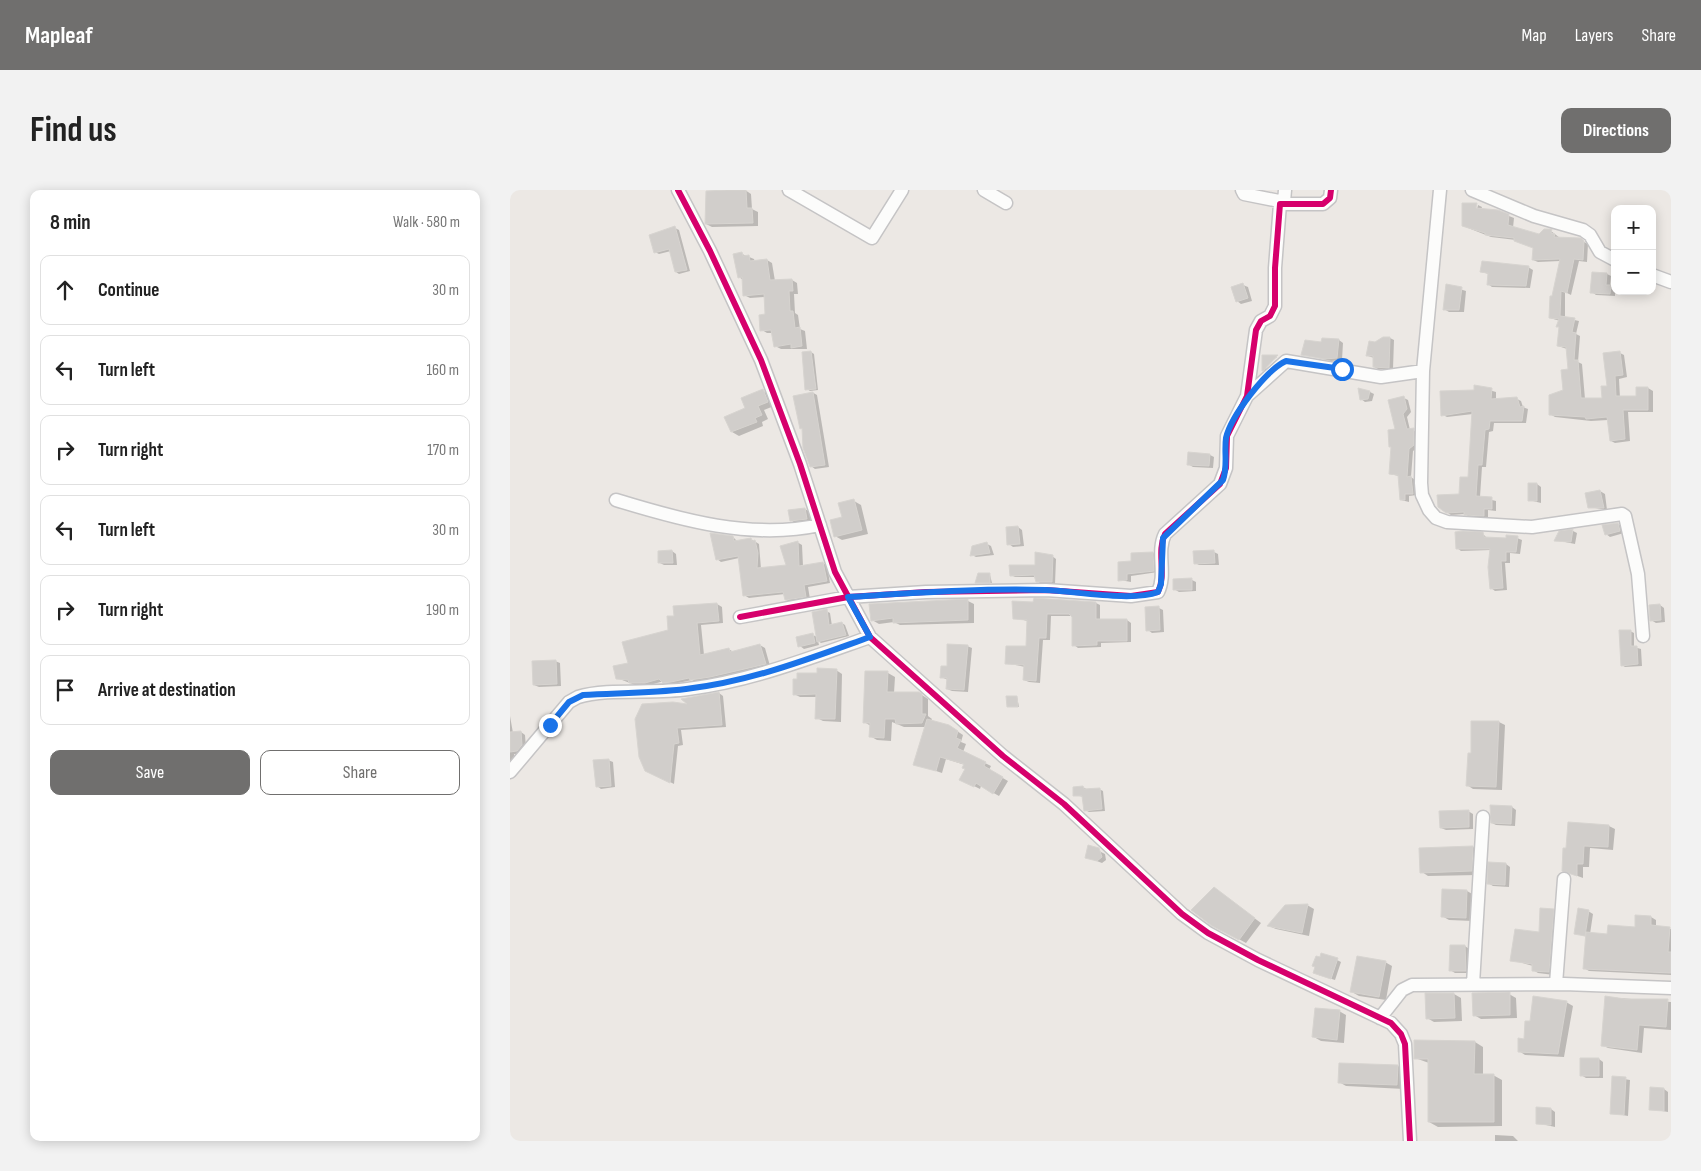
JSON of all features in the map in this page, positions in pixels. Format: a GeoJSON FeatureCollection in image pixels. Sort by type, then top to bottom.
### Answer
{"type":"FeatureCollection","features":[{"type":"Feature","properties":{"kind":"street"},"geometry":{"type":"LineString","coordinates":[[678,190],[710,251],[761,360],[835,572],[870,637],[1003,756],[1064,804],[1182,914],[1208,933],[1258,960],[1391,1023],[1401,1034],[1405,1044],[1410,1141]]}},
{"type":"Feature","properties":{"kind":"street"},"geometry":{"type":"LineString","coordinates":[[789,190],[872,238],[902,190]]}},
{"type":"Feature","properties":{"kind":"street"},"geometry":{"type":"LineString","coordinates":[[984,190],[1006,203]]}},
{"type":"Feature","properties":{"kind":"street"},"geometry":{"type":"LineString","coordinates":[[1242,190],[1244,194],[1284,196],[1322,204],[1330,198],[1331,190]]}},
{"type":"Feature","properties":{"kind":"street"},"geometry":{"type":"LineString","coordinates":[[1440,190],[1423,372],[1422,494],[1428,510],[1436,518],[1447,522],[1532,527],[1622,514],[1626,516],[1638,574],[1643,636]]}},
{"type":"Feature","properties":{"kind":"street"},"geometry":{"type":"LineString","coordinates":[[1472,190],[1534,216],[1583,230],[1590,235],[1600,252],[1611,258]]}},
{"type":"Feature","properties":{"kind":"street"},"geometry":{"type":"LineString","coordinates":[[1248,396],[1256,330],[1261,321],[1270,316],[1276,306],[1279,208],[1284,196]]}},
{"type":"Feature","properties":{"kind":"street"},"geometry":{"type":"LineString","coordinates":[[1656,276],[1671,282]]}},
{"type":"Feature","properties":{"kind":"street"},"geometry":{"type":"LineString","coordinates":[[740,617],[848,597],[974,590],[1046,590],[1131,596],[1158,592],[1161,584],[1163,538],[1223,480],[1226,468],[1227,436],[1248,396],[1286,361],[1381,378],[1423,372]]}},
{"type":"Feature","properties":{"kind":"street"},"geometry":{"type":"LineString","coordinates":[[616,500],[680,520],[732,527],[801,530],[820,525]]}},
{"type":"Feature","properties":{"kind":"street"},"geometry":{"type":"LineString","coordinates":[[510,772],[569,702],[578,697],[687,689],[730,681],[784,668],[870,637]]}},
{"type":"Feature","properties":{"kind":"street"},"geometry":{"type":"LineString","coordinates":[[1473,984],[1483,817]]}},
{"type":"Feature","properties":{"kind":"street"},"geometry":{"type":"LineString","coordinates":[[1556,984],[1564,879]]}},
{"type":"Feature","properties":{"kind":"street"},"geometry":{"type":"LineString","coordinates":[[1380,1018],[1407,987],[1473,984],[1556,984],[1671,988]]}},
{"type":"Feature","properties":{"kind":"building"},"geometry":{"type":"Polygon","coordinates":[[[746,190],[747,208],[752,208],[753,223],[705,224],[706,191],[746,190]]]}},
{"type":"Feature","properties":{"kind":"building"},"geometry":{"type":"Polygon","coordinates":[[[1462,203],[1477,203],[1476,208],[1498,210],[1509,214],[1508,225],[1539,234],[1544,229],[1552,229],[1551,233],[1555,234],[1554,237],[1581,238],[1584,241],[1583,260],[1574,259],[1567,293],[1561,291],[1560,316],[1575,318],[1572,332],[1576,333],[1574,360],[1578,360],[1581,398],[1602,398],[1601,386],[1607,386],[1603,353],[1620,351],[1623,375],[1615,376],[1616,396],[1636,396],[1636,387],[1648,387],[1648,410],[1623,410],[1625,439],[1610,441],[1607,417],[1586,419],[1585,417],[1549,415],[1549,395],[1563,390],[1561,370],[1568,369],[1566,347],[1557,346],[1559,327],[1556,327],[1559,319],[1549,318],[1550,296],[1552,296],[1560,259],[1532,260],[1533,248],[1514,241],[1514,238],[1485,235],[1485,233],[1462,226],[1462,203]]]}},
{"type":"Feature","properties":{"kind":"building"},"geometry":{"type":"Polygon","coordinates":[[[675,226],[687,270],[675,272],[669,249],[654,253],[649,235],[675,226]]]}},
{"type":"Feature","properties":{"kind":"building"},"geometry":{"type":"Polygon","coordinates":[[[742,252],[743,256],[749,255],[750,261],[767,259],[770,280],[792,279],[793,291],[789,291],[790,311],[793,311],[795,328],[800,327],[802,346],[791,348],[791,344],[774,347],[771,330],[760,331],[759,315],[765,314],[764,294],[743,296],[742,277],[738,278],[733,254],[742,252]]]}},
{"type":"Feature","properties":{"kind":"building"},"geometry":{"type":"Polygon","coordinates":[[[1482,261],[1529,266],[1526,286],[1487,285],[1488,273],[1480,272],[1482,261]]]}},
{"type":"Feature","properties":{"kind":"building"},"geometry":{"type":"Polygon","coordinates":[[[1592,272],[1607,273],[1606,285],[1611,285],[1610,294],[1590,293],[1592,272]]]}},
{"type":"Feature","properties":{"kind":"building"},"geometry":{"type":"Polygon","coordinates":[[[1243,283],[1248,298],[1236,302],[1231,287],[1243,283]]]}},
{"type":"Feature","properties":{"kind":"building"},"geometry":{"type":"Polygon","coordinates":[[[1446,284],[1462,287],[1459,310],[1443,310],[1446,284]]]}},
{"type":"Feature","properties":{"kind":"building"},"geometry":{"type":"Polygon","coordinates":[[[1383,337],[1390,337],[1389,368],[1373,367],[1373,356],[1366,356],[1369,341],[1375,342],[1383,337]]]}},
{"type":"Feature","properties":{"kind":"building"},"geometry":{"type":"Polygon","coordinates":[[[1322,338],[1339,339],[1337,358],[1325,359],[1301,355],[1305,340],[1321,342],[1322,338]]]}},
{"type":"Feature","properties":{"kind":"building"},"geometry":{"type":"Polygon","coordinates":[[[811,351],[816,389],[805,390],[802,352],[811,351]]]}},
{"type":"Feature","properties":{"kind":"building"},"geometry":{"type":"Polygon","coordinates":[[[1262,355],[1278,355],[1263,371],[1262,371],[1262,355]]]}},
{"type":"Feature","properties":{"kind":"building"},"geometry":{"type":"Polygon","coordinates":[[[1474,385],[1492,388],[1491,399],[1517,397],[1520,407],[1524,406],[1522,421],[1490,421],[1489,429],[1485,430],[1482,465],[1478,465],[1476,496],[1492,497],[1492,509],[1484,509],[1484,516],[1464,515],[1464,512],[1446,513],[1438,507],[1437,495],[1459,494],[1460,477],[1468,477],[1472,411],[1441,416],[1440,391],[1474,390],[1474,385]]]}},
{"type":"Feature","properties":{"kind":"building"},"geometry":{"type":"Polygon","coordinates":[[[1358,388],[1370,391],[1368,399],[1360,400],[1358,388]]]}},
{"type":"Feature","properties":{"kind":"building"},"geometry":{"type":"Polygon","coordinates":[[[763,389],[768,402],[758,406],[762,415],[755,418],[757,422],[731,432],[724,417],[745,408],[741,398],[763,389]]]}},
{"type":"Feature","properties":{"kind":"building"},"geometry":{"type":"Polygon","coordinates":[[[813,392],[825,465],[810,467],[803,448],[802,428],[800,429],[793,396],[813,392]]]}},
{"type":"Feature","properties":{"kind":"building"},"geometry":{"type":"Polygon","coordinates":[[[1404,396],[1407,409],[1403,414],[1407,429],[1414,428],[1414,445],[1409,449],[1407,477],[1411,476],[1413,494],[1405,494],[1405,500],[1400,500],[1398,475],[1389,474],[1391,447],[1389,447],[1388,430],[1395,429],[1388,400],[1404,396]]]}},
{"type":"Feature","properties":{"kind":"building"},"geometry":{"type":"Polygon","coordinates":[[[1188,452],[1210,454],[1209,466],[1187,465],[1188,452]]]}},
{"type":"Feature","properties":{"kind":"building"},"geometry":{"type":"Polygon","coordinates":[[[1528,483],[1537,483],[1537,501],[1528,501],[1528,483]]]}},
{"type":"Feature","properties":{"kind":"building"},"geometry":{"type":"Polygon","coordinates":[[[1600,490],[1604,508],[1588,508],[1585,493],[1600,490]]]}},
{"type":"Feature","properties":{"kind":"building"},"geometry":{"type":"Polygon","coordinates":[[[854,499],[862,530],[834,537],[830,520],[842,517],[838,503],[854,499]]]}},
{"type":"Feature","properties":{"kind":"building"},"geometry":{"type":"Polygon","coordinates":[[[805,508],[807,519],[790,521],[788,510],[805,508]]]}},
{"type":"Feature","properties":{"kind":"building"},"geometry":{"type":"Polygon","coordinates":[[[1618,523],[1620,531],[1605,535],[1602,525],[1618,523]]]}},
{"type":"Feature","properties":{"kind":"building"},"geometry":{"type":"Polygon","coordinates":[[[1018,526],[1020,544],[1007,545],[1006,527],[1018,526]]]}},
{"type":"Feature","properties":{"kind":"building"},"geometry":{"type":"Polygon","coordinates":[[[1573,529],[1571,542],[1554,541],[1559,531],[1573,529]]]}},
{"type":"Feature","properties":{"kind":"building"},"geometry":{"type":"Polygon","coordinates":[[[1455,532],[1483,532],[1484,537],[1506,538],[1506,535],[1518,536],[1516,552],[1506,552],[1506,561],[1501,561],[1503,588],[1490,589],[1488,567],[1490,549],[1456,549],[1455,532]]]}},
{"type":"Feature","properties":{"kind":"building"},"geometry":{"type":"Polygon","coordinates":[[[710,533],[733,536],[734,541],[751,538],[752,541],[755,540],[758,553],[757,568],[786,565],[780,546],[798,541],[799,566],[823,562],[827,581],[804,585],[806,597],[785,600],[783,592],[743,596],[738,556],[716,560],[710,533]]]}},
{"type":"Feature","properties":{"kind":"building"},"geometry":{"type":"Polygon","coordinates":[[[987,542],[990,553],[970,556],[972,546],[987,542]]]}},
{"type":"Feature","properties":{"kind":"building"},"geometry":{"type":"Polygon","coordinates":[[[672,550],[673,563],[658,563],[658,551],[672,550]]]}},
{"type":"Feature","properties":{"kind":"building"},"geometry":{"type":"Polygon","coordinates":[[[1214,550],[1215,563],[1194,564],[1193,551],[1214,550]]]}},
{"type":"Feature","properties":{"kind":"building"},"geometry":{"type":"Polygon","coordinates":[[[1035,552],[1053,555],[1052,582],[1036,582],[1034,575],[1010,576],[1009,565],[1035,565],[1035,552]]]}},
{"type":"Feature","properties":{"kind":"building"},"geometry":{"type":"Polygon","coordinates":[[[1153,552],[1154,571],[1127,574],[1127,580],[1118,581],[1118,562],[1131,561],[1131,553],[1153,552]]]}},
{"type":"Feature","properties":{"kind":"building"},"geometry":{"type":"Polygon","coordinates":[[[978,573],[990,573],[990,583],[975,583],[978,573]]]}},
{"type":"Feature","properties":{"kind":"building"},"geometry":{"type":"Polygon","coordinates":[[[1192,578],[1192,590],[1173,590],[1173,579],[1192,578]]]}},
{"type":"Feature","properties":{"kind":"building"},"geometry":{"type":"Polygon","coordinates":[[[1034,598],[1096,602],[1096,619],[1127,619],[1127,641],[1097,641],[1097,645],[1072,646],[1072,617],[1069,614],[1047,614],[1046,638],[1039,638],[1036,681],[1023,680],[1024,665],[1005,664],[1006,646],[1026,646],[1027,620],[1013,619],[1012,601],[1033,602],[1034,598]]]}},
{"type":"Feature","properties":{"kind":"building"},"geometry":{"type":"Polygon","coordinates":[[[968,599],[968,620],[893,623],[893,618],[871,621],[869,604],[968,599]]]}},
{"type":"Feature","properties":{"kind":"building"},"geometry":{"type":"Polygon","coordinates":[[[717,603],[719,621],[697,623],[700,655],[729,648],[730,652],[760,644],[766,664],[710,677],[690,680],[689,678],[663,683],[659,679],[645,683],[629,683],[628,680],[616,679],[613,666],[628,663],[622,642],[668,630],[667,616],[674,616],[673,606],[717,603]]]}},
{"type":"Feature","properties":{"kind":"building"},"geometry":{"type":"Polygon","coordinates":[[[1660,604],[1661,620],[1650,621],[1649,605],[1660,604]]]}},
{"type":"Feature","properties":{"kind":"building"},"geometry":{"type":"Polygon","coordinates":[[[1159,606],[1160,630],[1146,631],[1145,607],[1159,606]]]}},
{"type":"Feature","properties":{"kind":"building"},"geometry":{"type":"Polygon","coordinates":[[[827,609],[829,625],[842,622],[846,635],[817,642],[812,612],[827,609]]]}},
{"type":"Feature","properties":{"kind":"building"},"geometry":{"type":"Polygon","coordinates":[[[1619,630],[1631,630],[1631,646],[1637,646],[1638,664],[1621,666],[1619,630]]]}},
{"type":"Feature","properties":{"kind":"building"},"geometry":{"type":"Polygon","coordinates":[[[813,633],[815,643],[798,647],[796,637],[813,633]]]}},
{"type":"Feature","properties":{"kind":"building"},"geometry":{"type":"Polygon","coordinates":[[[947,644],[968,645],[964,690],[946,689],[947,678],[940,678],[941,666],[947,666],[947,644]]]}},
{"type":"Feature","properties":{"kind":"building"},"geometry":{"type":"Polygon","coordinates":[[[556,660],[557,684],[533,685],[532,661],[556,660]]]}},
{"type":"Feature","properties":{"kind":"building"},"geometry":{"type":"Polygon","coordinates":[[[817,668],[837,669],[835,719],[815,719],[816,694],[793,695],[793,679],[797,679],[797,673],[817,673],[817,668]]]}},
{"type":"Feature","properties":{"kind":"building"},"geometry":{"type":"Polygon","coordinates":[[[865,671],[888,671],[887,692],[919,692],[922,694],[922,714],[926,714],[922,723],[896,724],[895,719],[885,719],[884,738],[869,737],[870,723],[863,723],[865,671]]]}},
{"type":"Feature","properties":{"kind":"building"},"geometry":{"type":"Polygon","coordinates":[[[719,692],[722,725],[677,728],[679,743],[674,744],[670,783],[645,771],[639,757],[635,719],[642,704],[673,702],[687,704],[681,699],[719,692]]]}},
{"type":"Feature","properties":{"kind":"building"},"geometry":{"type":"Polygon","coordinates":[[[1006,696],[1017,696],[1018,707],[1007,707],[1006,696]]]}},
{"type":"Feature","properties":{"kind":"building"},"geometry":{"type":"Polygon","coordinates":[[[927,719],[949,725],[958,731],[956,738],[961,740],[957,748],[986,762],[984,766],[1003,777],[993,794],[976,783],[974,787],[959,780],[965,769],[962,768],[964,764],[940,757],[936,771],[913,765],[927,719]]]}},
{"type":"Feature","properties":{"kind":"building"},"geometry":{"type":"Polygon","coordinates":[[[1471,721],[1499,721],[1496,787],[1466,786],[1468,753],[1471,753],[1471,721]]]}},
{"type":"Feature","properties":{"kind":"building"},"geometry":{"type":"Polygon","coordinates":[[[521,731],[522,745],[517,751],[510,752],[510,732],[521,731]]]}},
{"type":"Feature","properties":{"kind":"building"},"geometry":{"type":"Polygon","coordinates":[[[609,759],[611,786],[596,787],[593,760],[609,759]]]}},
{"type":"Feature","properties":{"kind":"building"},"geometry":{"type":"Polygon","coordinates":[[[1083,786],[1084,789],[1100,788],[1102,809],[1084,811],[1082,796],[1073,796],[1073,787],[1083,786]]]}},
{"type":"Feature","properties":{"kind":"building"},"geometry":{"type":"Polygon","coordinates":[[[1490,805],[1512,806],[1511,824],[1491,823],[1490,805]]]}},
{"type":"Feature","properties":{"kind":"building"},"geometry":{"type":"Polygon","coordinates":[[[1469,810],[1469,827],[1440,828],[1439,811],[1469,810]]]}},
{"type":"Feature","properties":{"kind":"building"},"geometry":{"type":"Polygon","coordinates":[[[1568,822],[1609,825],[1608,847],[1584,846],[1583,864],[1577,864],[1577,876],[1562,871],[1563,848],[1566,848],[1568,822]]]}},
{"type":"Feature","properties":{"kind":"building"},"geometry":{"type":"Polygon","coordinates":[[[1088,845],[1099,848],[1102,857],[1097,861],[1085,858],[1088,845]]]}},
{"type":"Feature","properties":{"kind":"building"},"geometry":{"type":"Polygon","coordinates":[[[1473,846],[1472,871],[1420,873],[1419,848],[1473,846]]]}},
{"type":"Feature","properties":{"kind":"building"},"geometry":{"type":"Polygon","coordinates":[[[1488,862],[1506,863],[1505,885],[1487,884],[1488,862]]]}},
{"type":"Feature","properties":{"kind":"building"},"geometry":{"type":"Polygon","coordinates":[[[1214,887],[1255,918],[1239,940],[1212,926],[1191,910],[1214,887]]]}},
{"type":"Feature","properties":{"kind":"building"},"geometry":{"type":"Polygon","coordinates":[[[1442,889],[1467,890],[1466,918],[1441,917],[1442,889]]]}},
{"type":"Feature","properties":{"kind":"building"},"geometry":{"type":"Polygon","coordinates":[[[1308,904],[1302,933],[1267,926],[1285,905],[1308,904]]]}},
{"type":"Feature","properties":{"kind":"building"},"geometry":{"type":"Polygon","coordinates":[[[1540,908],[1554,909],[1549,972],[1532,971],[1532,964],[1510,961],[1515,929],[1539,932],[1540,908]]]}},
{"type":"Feature","properties":{"kind":"building"},"geometry":{"type":"Polygon","coordinates":[[[1578,908],[1589,910],[1585,936],[1574,934],[1578,908]]]}},
{"type":"Feature","properties":{"kind":"building"},"geometry":{"type":"Polygon","coordinates":[[[1635,915],[1651,916],[1651,925],[1670,927],[1668,952],[1671,952],[1671,973],[1583,969],[1586,932],[1607,934],[1608,925],[1635,927],[1635,915]]]}},
{"type":"Feature","properties":{"kind":"building"},"geometry":{"type":"Polygon","coordinates":[[[1450,945],[1465,945],[1466,971],[1449,971],[1450,945]]]}},
{"type":"Feature","properties":{"kind":"building"},"geometry":{"type":"Polygon","coordinates":[[[1321,953],[1338,958],[1331,979],[1313,973],[1315,967],[1312,966],[1316,956],[1320,957],[1321,953]]]}},
{"type":"Feature","properties":{"kind":"building"},"geometry":{"type":"Polygon","coordinates":[[[1357,956],[1386,961],[1379,997],[1350,992],[1357,956]]]}},
{"type":"Feature","properties":{"kind":"building"},"geometry":{"type":"Polygon","coordinates":[[[1510,992],[1510,1015],[1473,1016],[1472,993],[1510,992]]]}},
{"type":"Feature","properties":{"kind":"building"},"geometry":{"type":"Polygon","coordinates":[[[1425,993],[1454,993],[1455,1018],[1426,1019],[1425,993]]]}},
{"type":"Feature","properties":{"kind":"building"},"geometry":{"type":"Polygon","coordinates":[[[1533,996],[1567,1001],[1558,1054],[1518,1052],[1518,1038],[1524,1039],[1525,1021],[1530,1021],[1533,996]]]}},
{"type":"Feature","properties":{"kind":"building"},"geometry":{"type":"Polygon","coordinates":[[[1605,996],[1625,999],[1668,999],[1666,1027],[1639,1025],[1637,1050],[1601,1046],[1605,996]]]}},
{"type":"Feature","properties":{"kind":"building"},"geometry":{"type":"Polygon","coordinates":[[[1315,1008],[1340,1010],[1337,1040],[1312,1037],[1315,1008]]]}},
{"type":"Feature","properties":{"kind":"building"},"geometry":{"type":"Polygon","coordinates":[[[1414,1040],[1475,1041],[1474,1074],[1494,1074],[1494,1122],[1428,1122],[1428,1059],[1414,1059],[1414,1040]]]}},
{"type":"Feature","properties":{"kind":"building"},"geometry":{"type":"Polygon","coordinates":[[[1580,1058],[1599,1058],[1599,1076],[1580,1076],[1580,1058]]]}},
{"type":"Feature","properties":{"kind":"building"},"geometry":{"type":"Polygon","coordinates":[[[1339,1063],[1398,1065],[1397,1085],[1338,1083],[1339,1063]]]}},
{"type":"Feature","properties":{"kind":"building"},"geometry":{"type":"Polygon","coordinates":[[[1612,1076],[1626,1077],[1624,1115],[1610,1114],[1612,1076]]]}},
{"type":"Feature","properties":{"kind":"building"},"geometry":{"type":"Polygon","coordinates":[[[1650,1087],[1664,1088],[1664,1111],[1649,1110],[1650,1087]]]}},
{"type":"Feature","properties":{"kind":"building"},"geometry":{"type":"Polygon","coordinates":[[[1536,1107],[1551,1108],[1551,1125],[1536,1124],[1536,1107]]]}},
{"type":"Feature","properties":{"kind":"cycle path"},"geometry":{"type":"LineString","coordinates":[[678,190],[710,251],[761,360],[800,464],[835,572],[870,637],[1003,756],[1064,804],[1182,914],[1208,933],[1258,960],[1391,1023],[1401,1034],[1405,1044],[1410,1141]]}},
{"type":"Feature","properties":{"kind":"cycle path"},"geometry":{"type":"LineString","coordinates":[[740,617],[848,597],[926,592],[1046,590],[1131,596],[1158,592],[1162,578],[1161,548],[1165,534],[1220,484],[1226,468],[1227,436],[1247,396],[1256,330],[1261,321],[1270,316],[1275,306],[1275,268],[1280,204],[1323,204],[1330,198],[1331,190]]}},
{"type":"Feature","properties":{"kind":"route"},"geometry":{"type":"LineString","coordinates":[[550,725],[569,702],[583,695],[687,689],[730,681],[784,668],[870,637],[848,597],[974,590],[1046,590],[1131,596],[1154,594],[1158,592],[1161,584],[1163,538],[1223,480],[1226,468],[1227,436],[1248,396],[1281,363],[1286,361],[1297,361],[1342,369]]}}]}
